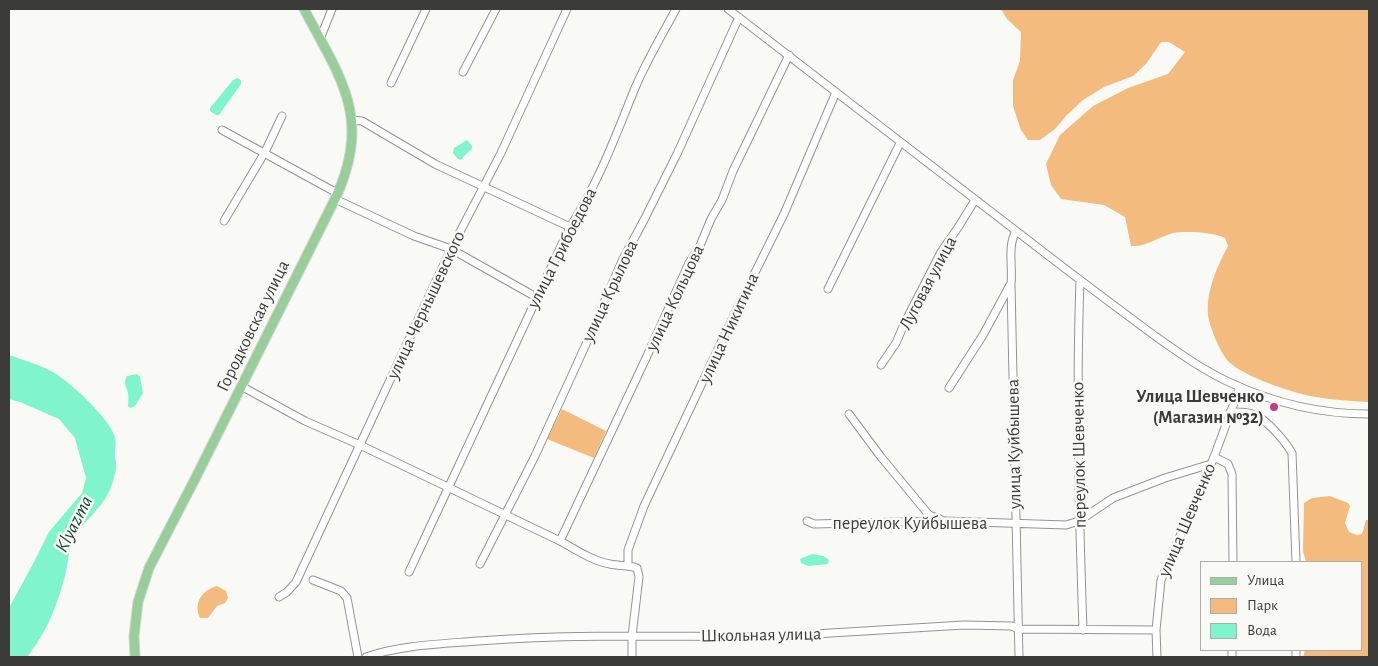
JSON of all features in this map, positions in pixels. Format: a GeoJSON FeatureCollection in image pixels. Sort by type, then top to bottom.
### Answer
{"type":"FeatureCollection","features":[{"type":"Feature","properties":{"kind":"main road","name":"Городковская улица"},"geometry":{"type":"LineString","coordinates":[[135,657],[134,636],[138,602],[149,568],[336,196],[347,169],[350,155],[352,120],[347,94],[335,66],[304,9]]}},
{"type":"Feature","properties":{"kind":"street"},"geometry":{"type":"LineString","coordinates":[[320,39],[332,9]]}},
{"type":"Feature","properties":{"kind":"street"},"geometry":{"type":"LineString","coordinates":[[391,84],[426,9]]}},
{"type":"Feature","properties":{"kind":"street"},"geometry":{"type":"LineString","coordinates":[[463,72],[496,9]]}},
{"type":"Feature","properties":{"kind":"street","name":"улица Чернышевского"},"geometry":{"type":"LineString","coordinates":[[280,597],[288,592],[296,582],[451,249],[484,186],[540,70],[566,9]]}},
{"type":"Feature","properties":{"kind":"street","name":"улица Грибоедова"},"geometry":{"type":"LineString","coordinates":[[409,572],[536,298],[570,227],[598,176],[624,119],[636,87],[676,9]]}},
{"type":"Feature","properties":{"kind":"street"},"geometry":{"type":"LineString","coordinates":[[728,9],[1080,280],[1180,353],[1228,382],[1257,394],[1288,404],[1342,414],[1369,414]]}},
{"type":"Feature","properties":{"kind":"street","name":"улица Крылова"},"geometry":{"type":"LineString","coordinates":[[480,564],[535,456],[622,261],[677,154],[739,17]]}},
{"type":"Feature","properties":{"kind":"street","name":"улица Кольцова"},"geometry":{"type":"LineString","coordinates":[[560,541],[681,280],[722,200],[788,55]]}},
{"type":"Feature","properties":{"kind":"street","name":"улица Никитина"},"geometry":{"type":"LineString","coordinates":[[628,565],[628,550],[644,506],[784,214],[836,92]]}},
{"type":"Feature","properties":{"kind":"street"},"geometry":{"type":"LineString","coordinates":[[224,221],[264,152],[282,116]]}},
{"type":"Feature","properties":{"kind":"street"},"geometry":{"type":"LineString","coordinates":[[352,120],[362,121],[435,164],[570,227]]}},
{"type":"Feature","properties":{"kind":"street"},"geometry":{"type":"LineString","coordinates":[[222,130],[264,152],[336,196],[414,236],[451,249],[536,298]]}},
{"type":"Feature","properties":{"kind":"street"},"geometry":{"type":"LineString","coordinates":[[828,289],[900,143]]}},
{"type":"Feature","properties":{"kind":"street","name":"Луговая улица"},"geometry":{"type":"LineString","coordinates":[[881,365],[896,343],[941,252],[975,200]]}},
{"type":"Feature","properties":{"kind":"street","name":"улица Куйбышева"},"geometry":{"type":"LineString","coordinates":[[1016,231],[1011,244],[1011,284],[1018,657]]}},
{"type":"Feature","properties":{"kind":"street","name":"переулок Шевченко"},"geometry":{"type":"LineString","coordinates":[[1080,280],[1077,355],[1079,521],[1083,630]]}},
{"type":"Feature","properties":{"kind":"street"},"geometry":{"type":"LineString","coordinates":[[949,388],[983,335],[1011,284]]}},
{"type":"Feature","properties":{"kind":"street"},"geometry":{"type":"LineString","coordinates":[[241,386],[305,420],[588,556],[609,564],[628,565],[637,568],[639,577],[632,636],[632,657]]}},
{"type":"Feature","properties":{"kind":"street","name":"улица Шевченко"},"geometry":{"type":"LineString","coordinates":[[1157,657],[1156,630],[1161,580],[1212,461],[1240,387]]}},
{"type":"Feature","properties":{"kind":"street"},"geometry":{"type":"LineString","coordinates":[[1230,412],[1248,412],[1256,415],[1266,422],[1292,452],[1296,561]]}},
{"type":"Feature","properties":{"kind":"street"},"geometry":{"type":"LineString","coordinates":[[849,414],[881,457],[929,515],[945,521]]}},
{"type":"Feature","properties":{"kind":"street"},"geometry":{"type":"LineString","coordinates":[[1212,461],[1228,464],[1232,474],[1233,561]]}},
{"type":"Feature","properties":{"kind":"street","name":"переулок Куйбышева"},"geometry":{"type":"LineString","coordinates":[[807,521],[814,524],[945,521],[1066,525],[1079,521],[1114,498],[1212,461]]}},
{"type":"Feature","properties":{"kind":"street"},"geometry":{"type":"LineString","coordinates":[[313,580],[341,591],[347,598],[358,657]]}},
{"type":"Feature","properties":{"kind":"street","name":"Школьная улица"},"geometry":{"type":"LineString","coordinates":[[366,657],[398,649],[521,638],[632,636],[794,638],[814,634],[964,625],[1012,626],[1018,629],[1156,630]]}},
{"type":"Feature","properties":{"kind":"green space"},"geometry":{"type":"Polygon","coordinates":[[[1001,9],[1369,9],[1369,402],[1329,399],[1295,392],[1269,384],[1245,373],[1228,361],[1216,340],[1208,315],[1211,288],[1216,271],[1228,246],[1225,238],[1207,233],[1178,232],[1142,245],[1131,246],[1125,217],[1104,205],[1061,199],[1051,185],[1046,164],[1060,135],[1093,106],[1128,88],[1168,74],[1185,52],[1169,42],[1161,42],[1146,64],[1133,76],[1104,87],[1083,100],[1055,129],[1040,140],[1028,140],[1021,130],[1013,106],[1013,80],[1020,61],[1021,32],[1007,19],[1001,9]]]}},
{"type":"Feature","properties":{"kind":"green space"},"geometry":{"type":"Polygon","coordinates":[[[562,409],[606,431],[594,458],[547,439],[562,409]]]}},
{"type":"Feature","properties":{"kind":"green space"},"geometry":{"type":"Polygon","coordinates":[[[1330,496],[1348,503],[1350,506],[1345,523],[1349,532],[1357,535],[1362,534],[1366,520],[1369,520],[1369,657],[1303,657],[1305,651],[1363,651],[1363,561],[1306,561],[1303,551],[1304,503],[1312,498],[1330,496]]]}},
{"type":"Feature","properties":{"kind":"green space"},"geometry":{"type":"Polygon","coordinates":[[[217,586],[226,591],[228,598],[225,603],[217,606],[208,618],[200,618],[198,602],[200,598],[207,591],[217,586]]]}},
{"type":"Feature","properties":{"kind":"water"},"geometry":{"type":"Polygon","coordinates":[[[237,78],[241,80],[241,84],[219,115],[210,111],[210,108],[233,80],[237,78]]]}},
{"type":"Feature","properties":{"kind":"water"},"geometry":{"type":"Polygon","coordinates":[[[467,140],[472,149],[461,160],[458,159],[453,153],[454,148],[467,140]]]}},
{"type":"Feature","properties":{"kind":"water","name":"Klyazma"},"geometry":{"type":"Polygon","coordinates":[[[9,355],[36,364],[58,375],[67,382],[96,409],[111,428],[116,442],[116,467],[111,487],[103,502],[72,542],[65,576],[55,609],[41,637],[27,657],[9,657],[9,608],[49,532],[82,493],[86,478],[75,438],[59,419],[9,399],[9,355]]]}},
{"type":"Feature","properties":{"kind":"water"},"geometry":{"type":"Polygon","coordinates":[[[137,374],[140,377],[143,393],[135,406],[131,408],[128,406],[125,381],[127,376],[137,374]]]}},
{"type":"Feature","properties":{"kind":"water"},"geometry":{"type":"Polygon","coordinates":[[[812,554],[823,556],[829,560],[828,564],[808,566],[801,563],[800,559],[812,554]]]}},
{"type":"Feature","properties":{"kind":"place","name":"Улица Шевченко (Магазин №32)"},"geometry":{"type":"Point","coordinates":[1274,407]}}]}
